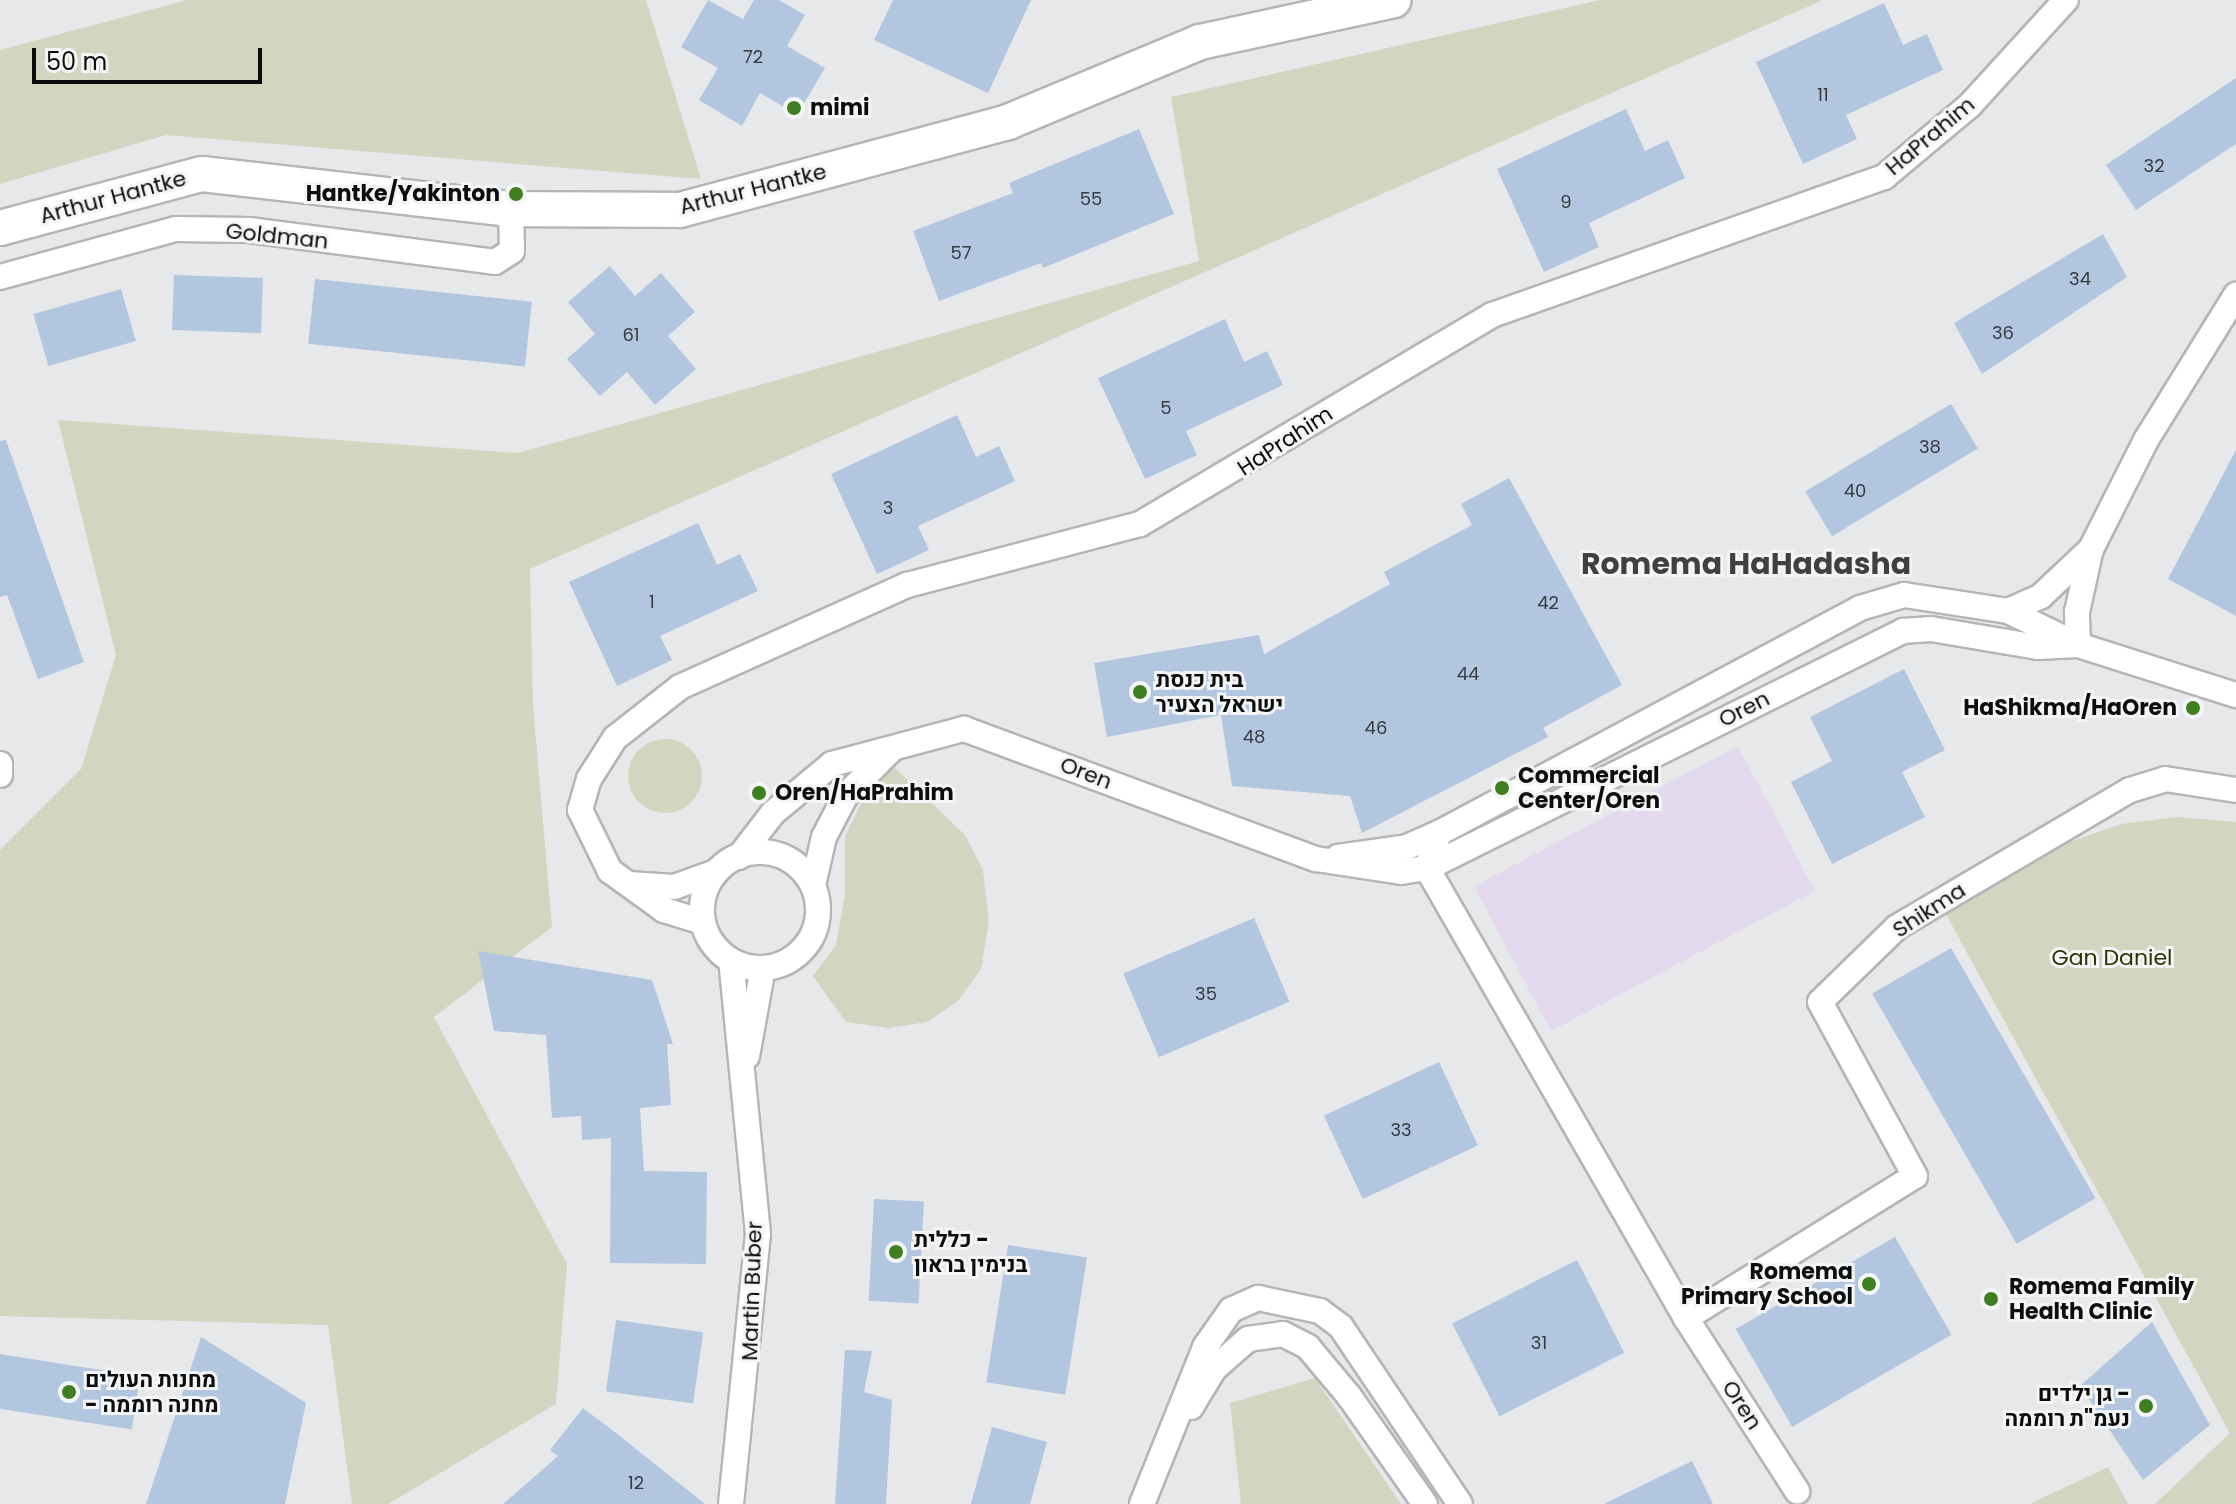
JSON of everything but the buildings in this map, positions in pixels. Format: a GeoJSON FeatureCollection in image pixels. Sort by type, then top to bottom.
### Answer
{"type":"FeatureCollection","features":[{"type":"Feature","properties":{"kind":"street","name":"Arthur Hantke"},"geometry":{"type":"LineString","coordinates":[[0,228],[202,174],[511,209],[680,210],[1008,122],[1200,42],[1394,0]]}},
{"type":"Feature","properties":{"kind":"street","name":"HaPrahim"},"geometry":{"type":"LineString","coordinates":[[703,922],[664,910],[610,871],[596,850],[580,810],[581,796],[615,738],[680,687],[907,585],[1140,524],[1492,315],[1884,177],[1970,105],[2066,0]]}},
{"type":"Feature","properties":{"kind":"street","name":"Goldman"},"geometry":{"type":"LineString","coordinates":[[0,277],[176,229],[249,230],[495,262],[512,251],[511,209]]}},
{"type":"Feature","properties":{"kind":"street"},"geometry":{"type":"LineString","coordinates":[[2236,295],[2146,440],[2091,549],[2077,612],[2078,645],[2236,695]]}},
{"type":"Feature","properties":{"kind":"street"},"geometry":{"type":"LineString","coordinates":[[2008,611],[2041,596],[2091,549]]}},
{"type":"Feature","properties":{"kind":"street","name":"Oren"},"geometry":{"type":"LineString","coordinates":[[1316,859],[1407,847],[1439,833],[1860,608],[1904,595],[2008,611],[2078,645]]}},
{"type":"Feature","properties":{"kind":"street","name":"Oren"},"geometry":{"type":"LineString","coordinates":[[739,857],[773,813],[832,764],[899,743],[964,729],[1316,859],[1371,871],[1427,868],[1903,631],[1931,629],[2037,647],[2078,645]]}},
{"type":"Feature","properties":{"kind":"street"},"geometry":{"type":"LineString","coordinates":[[716,872],[704,895],[703,922],[708,938],[731,961],[763,968],[794,957],[812,935],[818,910],[813,885],[824,837],[846,795],[899,743]]}},
{"type":"Feature","properties":{"kind":"street"},"geometry":{"type":"LineString","coordinates":[[0,764],[0,775]]}},
{"type":"Feature","properties":{"kind":"street","name":"Shikma"},"geometry":{"type":"LineString","coordinates":[[1686,1318],[1915,1176],[1820,1002],[1897,927],[2130,790],[2165,779],[2236,790]]}},
{"type":"Feature","properties":{"kind":"street"},"geometry":{"type":"LineString","coordinates":[[1427,868],[1439,833]]}},
{"type":"Feature","properties":{"kind":"street"},"geometry":{"type":"LineString","coordinates":[[629,884],[674,887],[716,872],[739,857],[770,852],[788,859],[813,885]]}},
{"type":"Feature","properties":{"kind":"street","name":"Oren"},"geometry":{"type":"LineString","coordinates":[[1427,868],[1686,1318],[1797,1491]]}},
{"type":"Feature","properties":{"kind":"street","name":"Martin Buber"},"geometry":{"type":"LineString","coordinates":[[731,961],[758,1234],[731,1504]]}},
{"type":"Feature","properties":{"kind":"street","name":"Martin Buber"},"geometry":{"type":"LineString","coordinates":[[743,1078],[763,968]]}},
{"type":"Feature","properties":{"kind":"street"},"geometry":{"type":"LineString","coordinates":[[1142,1504],[1183,1391],[1231,1310],[1258,1298],[1291,1301],[1320,1311],[1360,1348],[1460,1504]]}},
{"type":"Feature","properties":{"kind":"street"},"geometry":{"type":"LineString","coordinates":[[1156,1463],[1214,1369],[1248,1339],[1283,1334],[1308,1347],[1324,1366],[1425,1504]]}},
{"type":"Feature","properties":{"kind":"shaded area"},"geometry":{"type":"Polygon","coordinates":[[[1738,746],[1815,891],[1551,1031],[1474,886],[1738,746]]]}},
{"type":"Feature","properties":{"kind":"green space"},"geometry":{"type":"Polygon","coordinates":[[[187,0],[646,0],[701,179],[166,135],[0,184],[0,50],[187,0]]]}},
{"type":"Feature","properties":{"kind":"green space"},"geometry":{"type":"Polygon","coordinates":[[[1600,0],[1823,0],[530,569],[533,705],[552,927],[434,1017],[567,1264],[556,1404],[388,1504],[352,1504],[328,1325],[0,1316],[0,850],[81,769],[116,655],[58,420],[518,453],[1199,261],[1171,97],[1600,0]]]}},
{"type":"Feature","properties":{"kind":"green space"},"geometry":{"type":"Polygon","coordinates":[[[665,739],[679,742],[691,750],[699,762],[702,776],[699,790],[691,802],[679,810],[665,813],[651,810],[639,802],[631,790],[628,776],[631,762],[639,750],[651,742],[665,739]]]}},
{"type":"Feature","properties":{"kind":"green space"},"geometry":{"type":"Polygon","coordinates":[[[893,766],[965,835],[983,870],[989,922],[981,969],[958,1001],[927,1022],[889,1028],[846,1022],[813,976],[836,945],[845,894],[845,836],[873,780],[893,766]]]}},
{"type":"Feature","properties":{"kind":"green space","name":"Gan Daniel"},"geometry":{"type":"Polygon","coordinates":[[[2177,817],[2236,822],[2236,1504],[2155,1504],[2230,1433],[1943,909],[2046,850],[2121,824],[2177,817]]]}},
{"type":"Feature","properties":{"kind":"green space"},"geometry":{"type":"Polygon","coordinates":[[[1315,1378],[1401,1504],[1241,1504],[1230,1403],[1315,1378]]]}},
{"type":"Feature","properties":{"kind":"green space"},"geometry":{"type":"Polygon","coordinates":[[[2108,1467],[2128,1504],[2030,1504],[2108,1467]]]}},
{"type":"Feature","properties":{"kind":"place","name":"mimi"},"geometry":{"type":"Point","coordinates":[794,108]}},
{"type":"Feature","properties":{"kind":"place","name":"Hantke/Yakinton"},"geometry":{"type":"Point","coordinates":[516,194]}},
{"type":"Feature","properties":{"kind":"place","name":"בית כנסת ישראל הצעיר"},"geometry":{"type":"Point","coordinates":[1140,692]}},
{"type":"Feature","properties":{"kind":"place","name":"HaShikma/HaOren"},"geometry":{"type":"Point","coordinates":[2193,708]}},
{"type":"Feature","properties":{"kind":"place","name":"Commercial Center/Oren"},"geometry":{"type":"Point","coordinates":[1502,788]}},
{"type":"Feature","properties":{"kind":"place","name":"Oren/HaPrahim"},"geometry":{"type":"Point","coordinates":[759,793]}},
{"type":"Feature","properties":{"kind":"place","name":"כללית - בנימין בראון"},"geometry":{"type":"Point","coordinates":[896,1252]}},
{"type":"Feature","properties":{"kind":"place","name":"Romema Primary School"},"geometry":{"type":"Point","coordinates":[1869,1284]}},
{"type":"Feature","properties":{"kind":"place","name":"Romema Family Health Clinic"},"geometry":{"type":"Point","coordinates":[1991,1299]}},
{"type":"Feature","properties":{"kind":"place","name":"מחנות העולים - מחנה רוממה"},"geometry":{"type":"Point","coordinates":[69,1392]}},
{"type":"Feature","properties":{"kind":"place","name":"גן ילדים - נעמ\"ת רוממה"},"geometry":{"type":"Point","coordinates":[2146,1406]}},
{"type":"Feature","properties":{"kind":"district","name":"Romema HaHadasha"},"geometry":{"type":"Point","coordinates":[1746,564]}}]}
